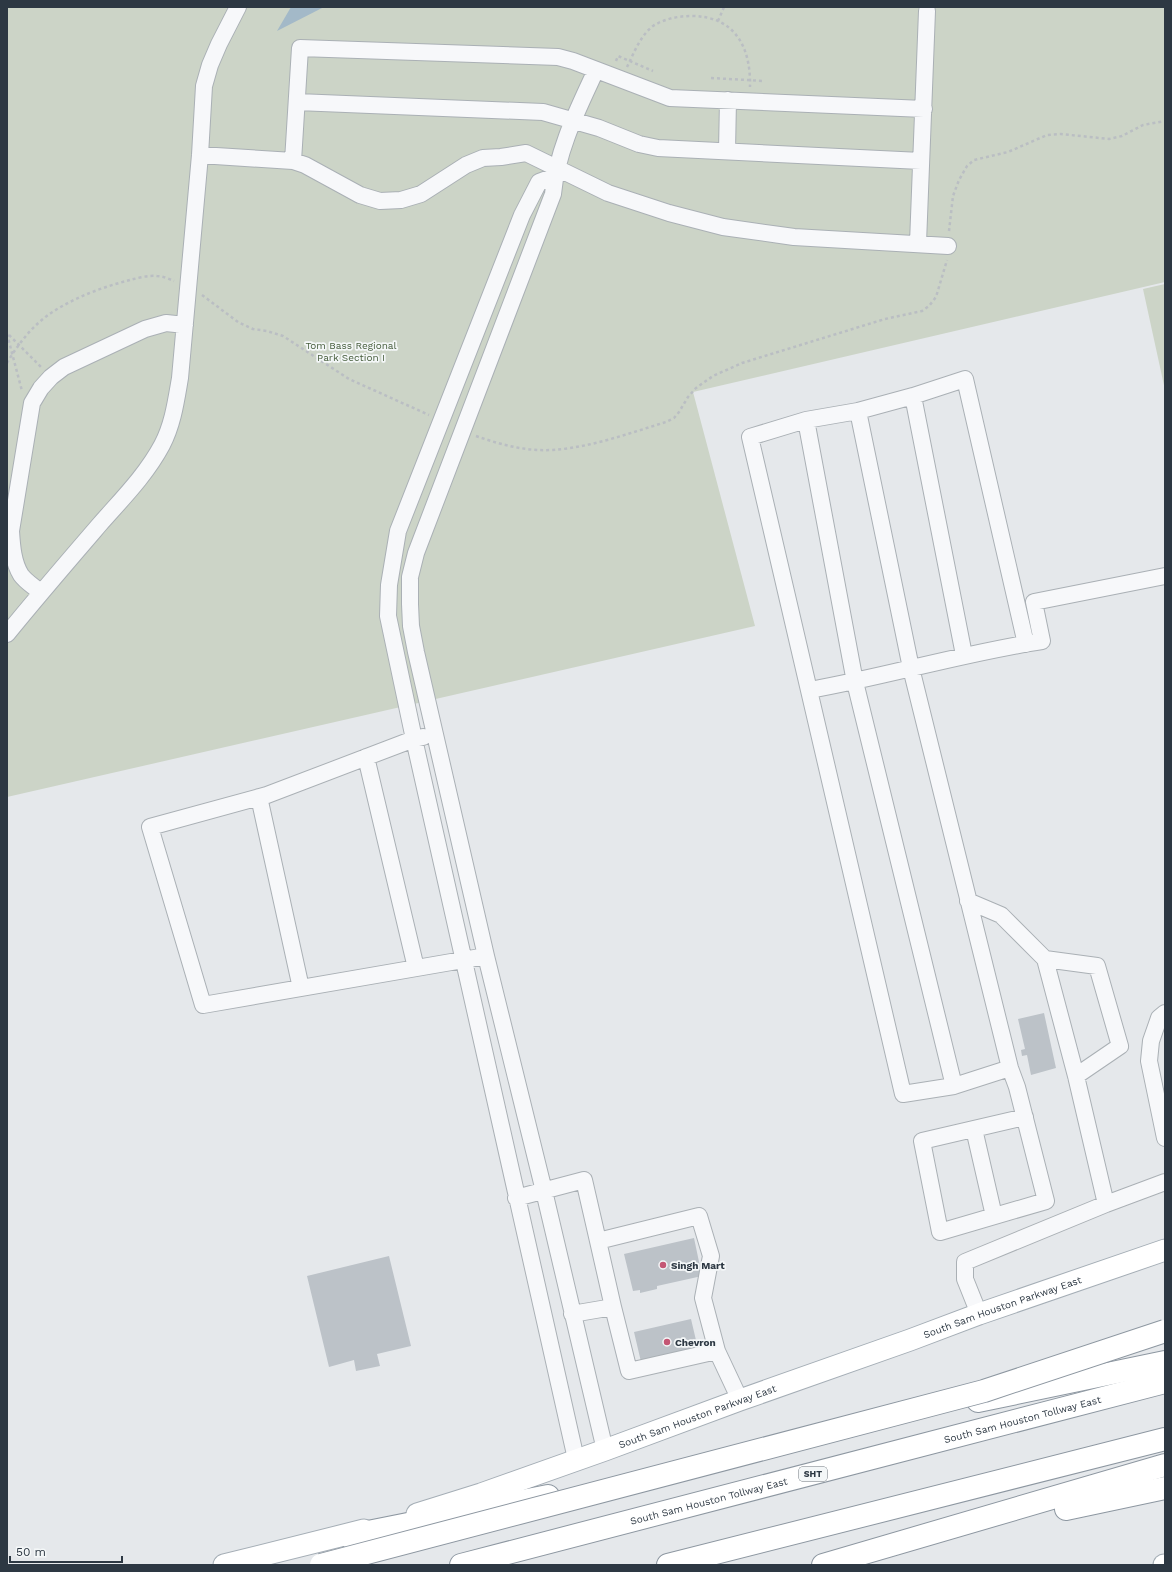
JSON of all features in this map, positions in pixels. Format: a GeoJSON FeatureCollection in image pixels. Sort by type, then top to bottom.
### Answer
{"type":"FeatureCollection","features":[{"type":"Feature","properties":{"kind":"highway"},"geometry":{"type":"LineString","coordinates":[[321,1565],[984,1391],[1165,1331]]}},
{"type":"Feature","properties":{"kind":"highway"},"geometry":{"type":"LineString","coordinates":[[348,1536],[607,1484],[949,1407],[1165,1362]]}},
{"type":"Feature","properties":{"kind":"highway","name":"South Sam Houston Tollway East"},"geometry":{"type":"LineString","coordinates":[[461,1565],[1165,1382]]}},
{"type":"Feature","properties":{"kind":"highway"},"geometry":{"type":"LineString","coordinates":[[668,1565],[1165,1439]]}},
{"type":"Feature","properties":{"kind":"highway"},"geometry":{"type":"LineString","coordinates":[[824,1565],[1165,1465]]}},
{"type":"Feature","properties":{"kind":"highway"},"geometry":{"type":"LineString","coordinates":[[827,1565],[1102,1501],[1165,1488]]}},
{"type":"Feature","properties":{"kind":"main road","name":"South Sam Houston Parkway East"},"geometry":{"type":"LineString","coordinates":[[224,1565],[348,1536],[481,1494],[980,1314],[1165,1250]]}},
{"type":"Feature","properties":{"kind":"lane"},"geometry":{"type":"LineString","coordinates":[[7,634],[41,592],[144,474],[162,445],[175,410],[180,378],[185,325],[200,155],[204,86],[210,65],[219,44],[238,7]]}},
{"type":"Feature","properties":{"kind":"lane"},"geometry":{"type":"LineString","coordinates":[[918,243],[927,8]]}},
{"type":"Feature","properties":{"kind":"lane"},"geometry":{"type":"LineString","coordinates":[[293,162],[300,48],[558,57],[670,98],[924,109]]}},
{"type":"Feature","properties":{"kind":"lane"},"geometry":{"type":"LineString","coordinates":[[596,70],[573,120],[556,173],[553,194],[416,553],[410,577],[411,626],[434,734],[605,1450]]}},
{"type":"Feature","properties":{"kind":"lane"},"geometry":{"type":"LineString","coordinates":[[727,151],[728,100]]}},
{"type":"Feature","properties":{"kind":"lane"},"geometry":{"type":"LineString","coordinates":[[297,102],[543,112],[599,128],[639,144],[658,148],[921,161]]}},
{"type":"Feature","properties":{"kind":"lane"},"geometry":{"type":"LineString","coordinates":[[200,155],[293,162],[306,165],[360,196],[380,201],[401,200],[421,194],[466,165],[483,158],[526,154],[556,173],[608,193],[669,213],[723,227],[794,237],[918,243],[948,246]]}},
{"type":"Feature","properties":{"kind":"lane"},"geometry":{"type":"LineString","coordinates":[[556,173],[539,182],[522,215],[398,531],[389,585],[388,616],[516,1198],[576,1460]]}},
{"type":"Feature","properties":{"kind":"lane"},"geometry":{"type":"LineString","coordinates":[[41,592],[22,576],[16,564],[12,548],[12,531],[32,404],[41,388],[51,377],[64,367],[145,329],[166,323],[185,325]]}},
{"type":"Feature","properties":{"kind":"lane"},"geometry":{"type":"LineString","coordinates":[[1010,1068],[954,1086],[903,1094],[750,437],[806,420],[858,411],[913,396],[965,379],[1026,644]]}},
{"type":"Feature","properties":{"kind":"lane"},"geometry":{"type":"LineString","coordinates":[[913,396],[964,655]]}},
{"type":"Feature","properties":{"kind":"lane"},"geometry":{"type":"LineString","coordinates":[[858,411],[911,668],[1010,1068],[1017,1087],[1025,1117],[1046,1201],[940,1232],[922,1141],[1025,1117]]}},
{"type":"Feature","properties":{"kind":"lane"},"geometry":{"type":"LineString","coordinates":[[806,420],[855,682],[954,1086]]}},
{"type":"Feature","properties":{"kind":"lane"},"geometry":{"type":"LineString","coordinates":[[440,427],[460,437]]}},
{"type":"Feature","properties":{"kind":"lane"},"geometry":{"type":"LineString","coordinates":[[810,690],[855,682],[964,655],[1042,641],[1034,602],[1165,576]]}},
{"type":"Feature","properties":{"kind":"lane"},"geometry":{"type":"LineString","coordinates":[[434,734],[414,739],[259,797],[150,827],[203,1005],[486,956]]}},
{"type":"Feature","properties":{"kind":"lane"},"geometry":{"type":"LineString","coordinates":[[366,757],[416,968]]}},
{"type":"Feature","properties":{"kind":"lane"},"geometry":{"type":"LineString","coordinates":[[259,797],[301,988]]}},
{"type":"Feature","properties":{"kind":"lane"},"geometry":{"type":"LineString","coordinates":[[968,901],[1001,915],[1045,959],[1076,1076],[1106,1204]]}},
{"type":"Feature","properties":{"kind":"lane"},"geometry":{"type":"LineString","coordinates":[[1045,959],[1097,966],[1120,1046],[1076,1076]]}},
{"type":"Feature","properties":{"kind":"lane"},"geometry":{"type":"LineString","coordinates":[[1165,1013],[1158,1018],[1151,1041],[1149,1061],[1165,1138]]}},
{"type":"Feature","properties":{"kind":"lane"},"geometry":{"type":"LineString","coordinates":[[974,1129],[994,1216]]}},
{"type":"Feature","properties":{"kind":"lane"},"geometry":{"type":"LineString","coordinates":[[516,1198],[584,1180],[629,1371],[717,1351]]}},
{"type":"Feature","properties":{"kind":"lane"},"geometry":{"type":"LineString","coordinates":[[980,1314],[965,1279],[965,1262],[1106,1204],[1165,1182]]}},
{"type":"Feature","properties":{"kind":"lane"},"geometry":{"type":"LineString","coordinates":[[598,1241],[699,1216],[711,1256],[702,1298],[717,1351],[740,1400]]}},
{"type":"Feature","properties":{"kind":"lane"},"geometry":{"type":"LineString","coordinates":[[572,1314],[613,1307]]}},
{"type":"Feature","properties":{"kind":"path"},"geometry":{"type":"LineString","coordinates":[[718,21],[724,7]]}},
{"type":"Feature","properties":{"kind":"path"},"geometry":{"type":"LineString","coordinates":[[620,80],[635,49],[653,26],[668,19],[682,16],[711,18],[725,25],[736,34],[743,45],[747,54],[750,80],[749,101]]}},
{"type":"Feature","properties":{"kind":"path"},"geometry":{"type":"LineString","coordinates":[[710,78],[764,80]]}},
{"type":"Feature","properties":{"kind":"path"},"geometry":{"type":"LineString","coordinates":[[460,437],[495,442],[517,448],[538,450],[558,450],[590,444],[666,422],[674,418],[680,412],[696,388],[713,376],[742,363],[885,318],[922,312],[936,297],[947,262],[953,196],[959,180],[967,166],[974,160],[1008,152],[1048,135],[1061,134],[1109,139],[1122,136],[1143,124],[1165,121]]}},
{"type":"Feature","properties":{"kind":"path"},"geometry":{"type":"LineString","coordinates":[[7,363],[12,353],[32,328],[51,313],[101,288],[146,276],[157,276],[188,286],[238,322],[253,329],[267,331],[283,336],[349,379],[440,427]]}},
{"type":"Feature","properties":{"kind":"path"},"geometry":{"type":"LineString","coordinates":[[7,334],[51,377]]}},
{"type":"Feature","properties":{"kind":"path"},"geometry":{"type":"LineString","coordinates":[[7,334],[24,396],[32,404]]}},
{"type":"Feature","properties":{"kind":"green space","name":"Tom Bass Regional Park Section I"},"geometry":{"type":"Polygon","coordinates":[[[7,7],[1165,7],[1165,282],[693,392],[755,626],[7,797],[7,7]]]}},
{"type":"Feature","properties":{"kind":"green space"},"geometry":{"type":"Polygon","coordinates":[[[1165,284],[1165,390],[1143,289],[1165,284]]]}},
{"type":"Feature","properties":{"kind":"water"},"geometry":{"type":"Polygon","coordinates":[[[291,7],[324,7],[277,31],[291,7]]]}},
{"type":"Feature","properties":{"kind":"building"},"geometry":{"type":"Polygon","coordinates":[[[1044,1013],[1056,1068],[1031,1075],[1027,1055],[1022,1056],[1021,1050],[1025,1049],[1018,1019],[1044,1013]]]}},
{"type":"Feature","properties":{"kind":"building","name":"Singh Mart"},"geometry":{"type":"Polygon","coordinates":[[[694,1238],[702,1276],[657,1286],[657,1289],[640,1293],[640,1290],[633,1291],[624,1254],[694,1238]]]}},
{"type":"Feature","properties":{"kind":"building"},"geometry":{"type":"Polygon","coordinates":[[[389,1256],[411,1346],[377,1354],[380,1366],[356,1371],[354,1360],[329,1367],[307,1276],[389,1256]]]}},
{"type":"Feature","properties":{"kind":"building","name":"Chevron"},"geometry":{"type":"Polygon","coordinates":[[[691,1319],[699,1353],[642,1366],[634,1332],[691,1319]]]}},
{"type":"Feature","properties":{"kind":"place","name":"Singh Mart"},"geometry":{"type":"Point","coordinates":[663,1265]}},
{"type":"Feature","properties":{"kind":"place","name":"Chevron"},"geometry":{"type":"Point","coordinates":[667,1342]}}]}
